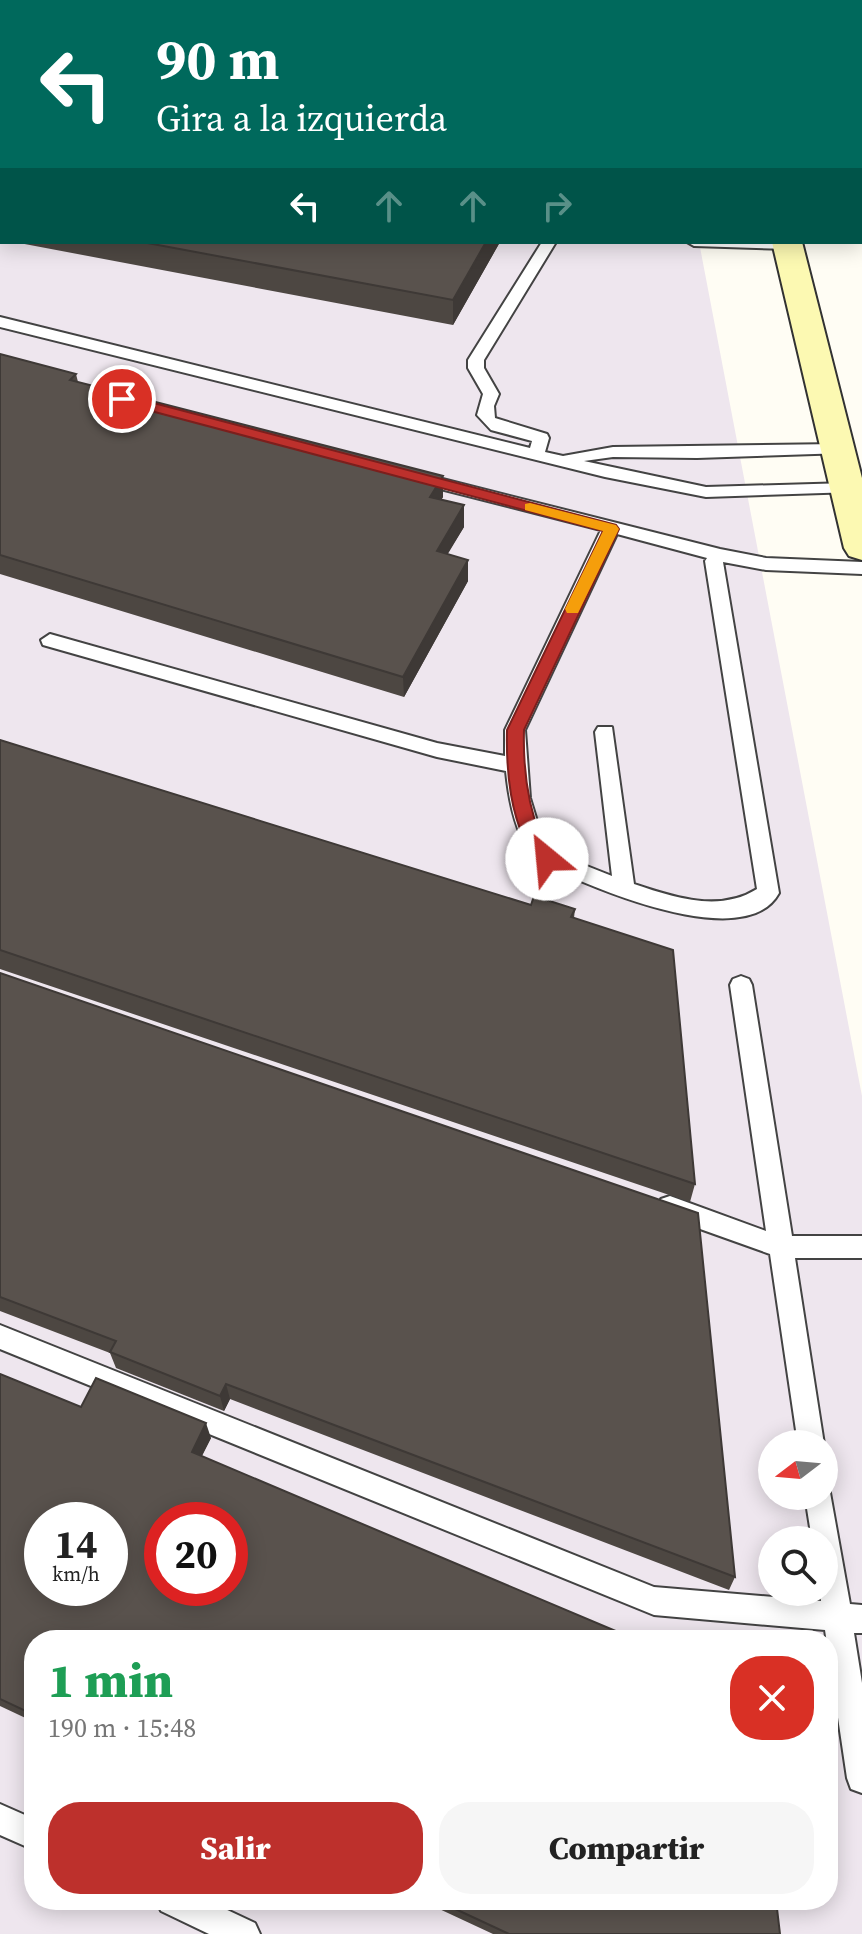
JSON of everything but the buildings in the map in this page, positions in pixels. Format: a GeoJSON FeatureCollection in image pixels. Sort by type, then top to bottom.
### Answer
{"type":"FeatureCollection","features":[{"type":"Feature","properties":{"kind":"main road"},"geometry":{"type":"LineString","coordinates":[[788,244],[862,548]]}},
{"type":"Feature","properties":{"kind":"lane"},"geometry":{"type":"LineString","coordinates":[[536,455],[541,438],[491,424],[483,417],[482,409],[491,394],[476,368],[476,360],[548,244]]}},
{"type":"Feature","properties":{"kind":"lane"},"geometry":{"type":"LineString","coordinates":[[0,322],[536,455],[706,492],[848,488]]}},
{"type":"Feature","properties":{"kind":"lane"},"geometry":{"type":"LineString","coordinates":[[557,460],[613,452],[839,449]]}},
{"type":"Feature","properties":{"kind":"lane"},"geometry":{"type":"LineString","coordinates":[[397,472],[720,555],[766,564],[862,568]]}},
{"type":"Feature","properties":{"kind":"lane"},"geometry":{"type":"LineString","coordinates":[[611,529],[515,730],[514,765],[534,844],[547,859],[672,906],[711,910],[738,909],[759,902],[768,893],[714,561],[720,555]]}},
{"type":"Feature","properties":{"kind":"lane"},"geometry":{"type":"LineString","coordinates":[[50,640],[437,750],[514,765]]}},
{"type":"Feature","properties":{"kind":"lane"},"geometry":{"type":"LineString","coordinates":[[605,732],[624,887]]}},
{"type":"Feature","properties":{"kind":"lane"},"geometry":{"type":"LineString","coordinates":[[741,985],[809,1430]]}},
{"type":"Feature","properties":{"kind":"lane"},"geometry":{"type":"LineString","coordinates":[[644,1198],[781,1247],[862,1247]]}},
{"type":"Feature","properties":{"kind":"lane"},"geometry":{"type":"LineString","coordinates":[[0,1337],[654,1601],[850,1619]]}},
{"type":"Feature","properties":{"kind":"lane"},"geometry":{"type":"LineString","coordinates":[[823,1510],[850,1619],[862,1778]]}},
{"type":"Feature","properties":{"kind":"lane"},"geometry":{"type":"LineString","coordinates":[[0,1819],[24,1830]]}},
{"type":"Feature","properties":{"kind":"lane"},"geometry":{"type":"LineString","coordinates":[[193,1910],[244,1934]]}},
{"type":"Feature","properties":{"kind":"shaded area"},"geometry":{"type":"Polygon","coordinates":[[[0,244],[699,244],[862,1096],[862,1934],[0,1934],[0,244]]]}},
{"type":"Feature","properties":{"kind":"slow traffic"},"geometry":{"type":"LineString","coordinates":[[530,507],[611,529],[573,609]]}},
{"type":"Feature","properties":{"kind":"route"},"geometry":{"type":"LineString","coordinates":[[122,399],[611,529],[515,730],[514,765],[522,802],[534,844],[547,859]]}}]}
